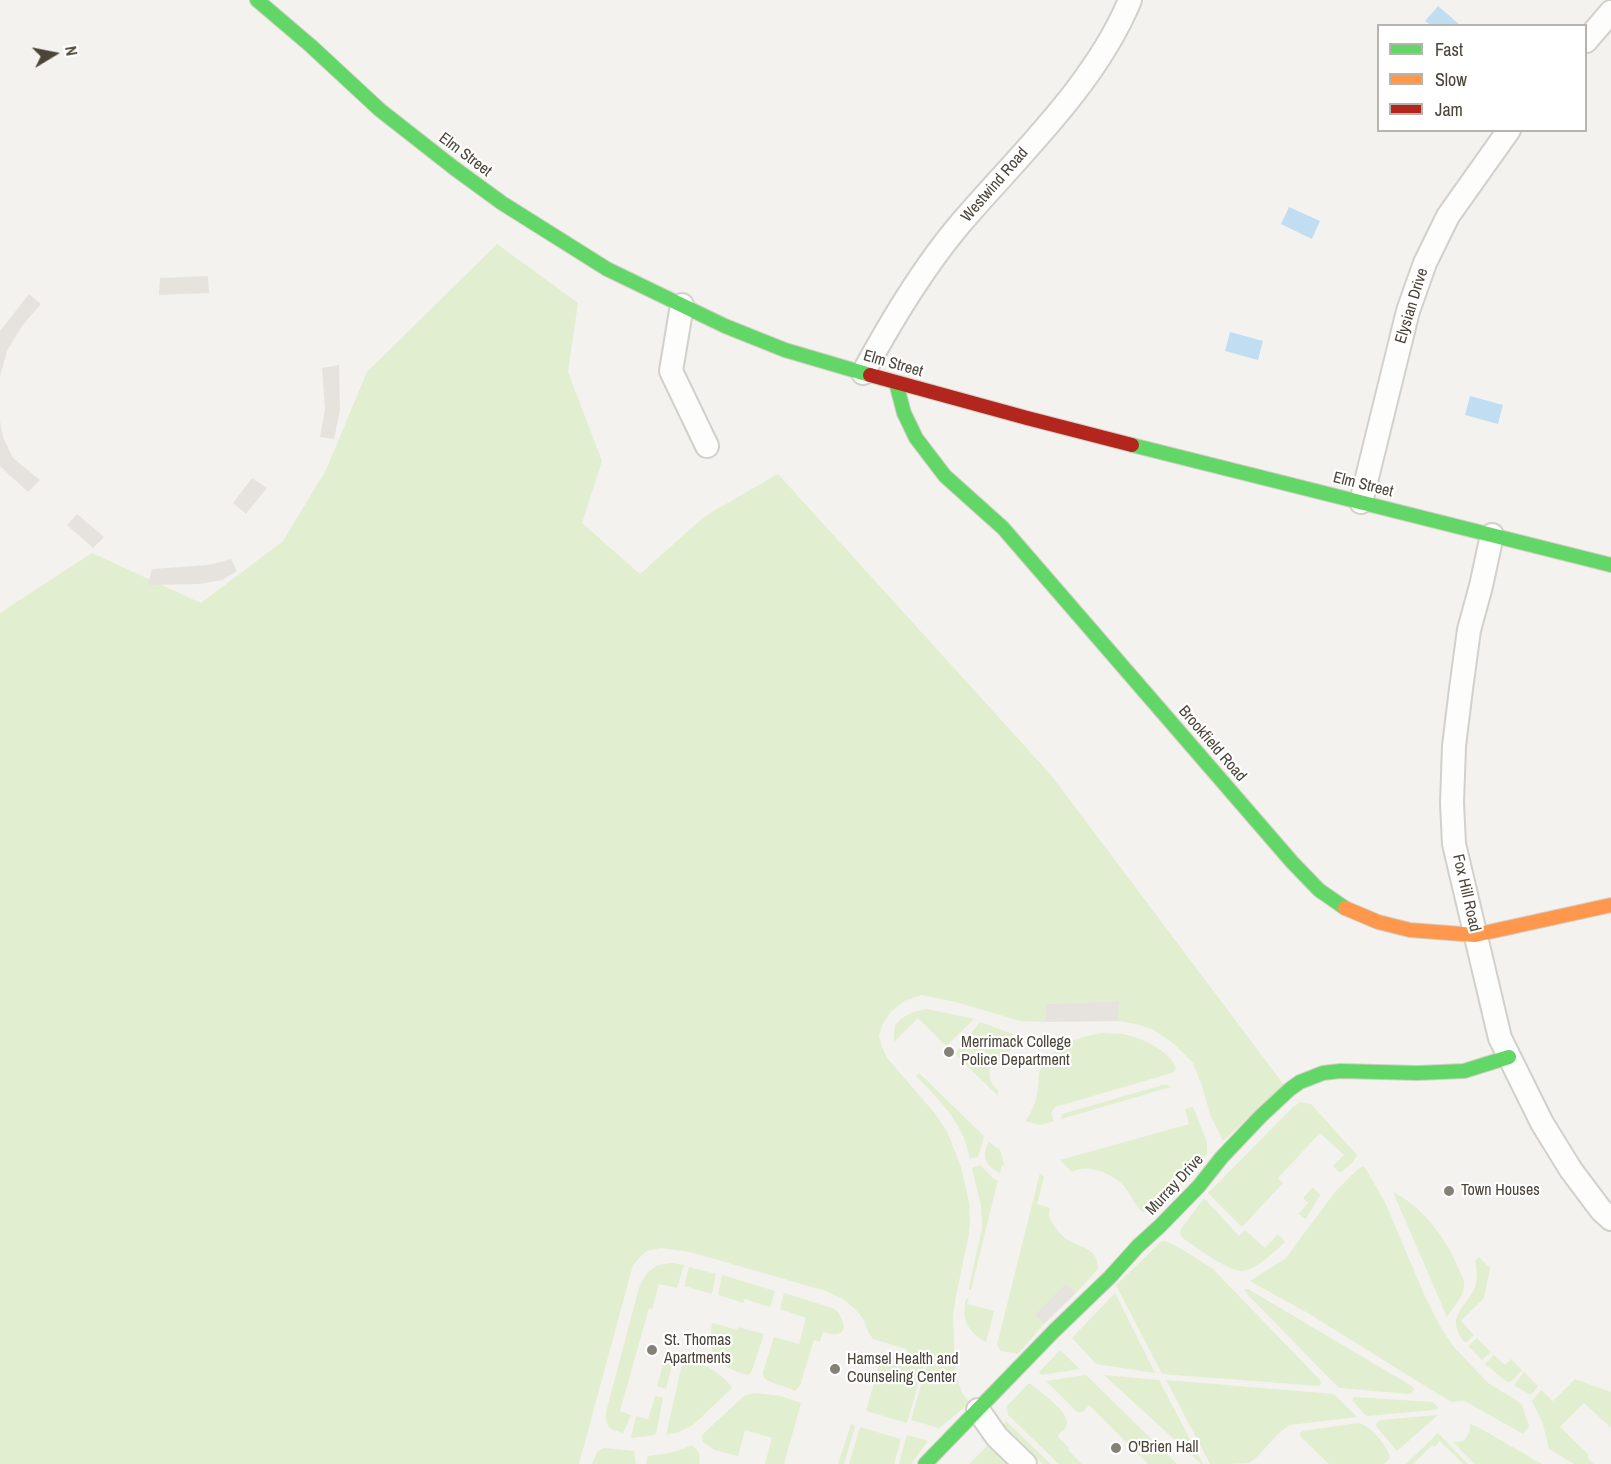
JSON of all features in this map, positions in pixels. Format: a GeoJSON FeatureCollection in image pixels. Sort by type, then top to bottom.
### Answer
{"type":"FeatureCollection","features":[{"type":"Feature","properties":{"kind":"street","name":"Elm Street"},"geometry":{"type":"LineString","coordinates":[[257,0],[380,110],[473,182],[607,269],[725,326],[785,350],[896,383],[1611,565]]}},
{"type":"Feature","properties":{"kind":"street","name":"Westwind Road"},"geometry":{"type":"LineString","coordinates":[[863,373],[888,328],[959,225],[1082,82],[1111,41],[1130,0]]}},
{"type":"Feature","properties":{"kind":"street"},"geometry":{"type":"LineString","coordinates":[[1587,40],[1611,12]]}},
{"type":"Feature","properties":{"kind":"street","name":"Elysian Drive"},"geometry":{"type":"LineString","coordinates":[[1361,502],[1408,311],[1425,263],[1448,216],[1508,132]]}},
{"type":"Feature","properties":{"kind":"street"},"geometry":{"type":"LineString","coordinates":[[682,306],[671,371],[707,446]]}},
{"type":"Feature","properties":{"kind":"street","name":"Brookfield Road"},"geometry":{"type":"LineString","coordinates":[[896,383],[904,413],[916,438],[945,476],[1003,528],[1292,862],[1319,890],[1345,908],[1378,922],[1410,930],[1475,935],[1611,905]]}},
{"type":"Feature","properties":{"kind":"street","name":"Fox Hill Road"},"geometry":{"type":"LineString","coordinates":[[1492,535],[1469,630],[1454,746],[1452,803],[1454,844],[1500,1038],[1542,1123],[1571,1170],[1601,1210],[1611,1219]]}},
{"type":"Feature","properties":{"kind":"street","name":"Murray Drive"},"geometry":{"type":"LineString","coordinates":[[925,1464],[1199,1186],[1222,1157],[1261,1116],[1300,1082],[1323,1073],[1352,1071],[1418,1073],[1464,1071],[1509,1058]]}},
{"type":"Feature","properties":{"kind":"street"},"geometry":{"type":"LineString","coordinates":[[978,1410],[997,1437],[1025,1464]]}},
{"type":"Feature","properties":{"kind":"green space"},"geometry":{"type":"Polygon","coordinates":[[[497,244],[578,303],[568,372],[602,461],[582,523],[640,574],[705,516],[778,474],[1051,775],[1284,1085],[1223,1141],[1211,1117],[1193,1063],[1173,1043],[1154,1030],[1118,1021],[1118,1001],[1047,1004],[1046,1022],[1020,1021],[956,1002],[921,995],[904,1001],[891,1012],[883,1023],[879,1036],[882,1047],[887,1058],[947,1131],[962,1170],[969,1203],[969,1234],[953,1315],[955,1371],[962,1393],[970,1403],[939,1428],[911,1420],[927,1364],[913,1359],[906,1349],[873,1339],[864,1320],[843,1299],[826,1291],[690,1252],[661,1248],[646,1251],[633,1265],[579,1464],[0,1464],[0,613],[92,553],[201,603],[283,541],[326,470],[367,372],[497,244]]]}},
{"type":"Feature","properties":{"kind":"green space"},"geometry":{"type":"Polygon","coordinates":[[[927,1009],[974,1019],[946,1046],[918,1018],[894,1042],[895,1026],[901,1019],[927,1009]]]}},
{"type":"Feature","properties":{"kind":"green space"},"geometry":{"type":"Polygon","coordinates":[[[980,1022],[1013,1034],[1014,1046],[1005,1057],[991,1064],[990,1079],[999,1091],[997,1095],[955,1054],[980,1022]]]}},
{"type":"Feature","properties":{"kind":"green space"},"geometry":{"type":"Polygon","coordinates":[[[1103,1033],[1124,1034],[1149,1043],[1169,1057],[1176,1069],[1172,1073],[1055,1107],[1051,1113],[1054,1121],[1040,1125],[1025,1121],[1036,1101],[1039,1072],[1049,1057],[1069,1042],[1103,1033]]]}},
{"type":"Feature","properties":{"kind":"green space"},"geometry":{"type":"Polygon","coordinates":[[[919,1073],[984,1136],[978,1157],[970,1159],[965,1141],[954,1119],[916,1076],[919,1073]]]}},
{"type":"Feature","properties":{"kind":"green space"},"geometry":{"type":"Polygon","coordinates":[[[1163,1085],[1171,1087],[1061,1119],[1062,1114],[1163,1085]]]}},
{"type":"Feature","properties":{"kind":"green space"},"geometry":{"type":"Polygon","coordinates":[[[1301,1102],[1311,1104],[1357,1155],[1356,1158],[1341,1172],[1338,1171],[1333,1166],[1344,1155],[1320,1133],[1278,1178],[1283,1183],[1242,1227],[1208,1193],[1293,1107],[1301,1102]]]}},
{"type":"Feature","properties":{"kind":"green space"},"geometry":{"type":"Polygon","coordinates":[[[1193,1107],[1207,1142],[1207,1154],[1161,1205],[1151,1210],[1142,1212],[1125,1187],[1111,1176],[1091,1169],[1078,1169],[1072,1172],[1060,1160],[1189,1124],[1185,1109],[1193,1107]]]}},
{"type":"Feature","properties":{"kind":"green space"},"geometry":{"type":"Polygon","coordinates":[[[989,1142],[999,1148],[1005,1166],[1002,1165],[1000,1173],[986,1160],[985,1152],[989,1142]]]}},
{"type":"Feature","properties":{"kind":"green space"},"geometry":{"type":"Polygon","coordinates":[[[980,1165],[998,1180],[971,1290],[969,1289],[970,1283],[982,1228],[981,1206],[972,1168],[980,1165]]]}},
{"type":"Feature","properties":{"kind":"green space"},"geometry":{"type":"Polygon","coordinates":[[[1364,1166],[1384,1200],[1440,1326],[1453,1346],[1488,1383],[1522,1405],[1529,1426],[1523,1434],[1465,1401],[1451,1402],[1306,1312],[1250,1281],[1285,1259],[1335,1192],[1364,1166]]]}},
{"type":"Feature","properties":{"kind":"green space"},"geometry":{"type":"Polygon","coordinates":[[[1040,1173],[1044,1177],[1037,1204],[1050,1208],[1050,1219],[1065,1238],[1092,1252],[1098,1269],[1076,1293],[1066,1283],[1036,1315],[1044,1324],[1018,1354],[1001,1351],[997,1345],[1040,1173]]]}},
{"type":"Feature","properties":{"kind":"green space"},"geometry":{"type":"Polygon","coordinates":[[[1313,1187],[1320,1195],[1306,1219],[1298,1214],[1308,1203],[1303,1198],[1313,1187]]]}},
{"type":"Feature","properties":{"kind":"green space"},"geometry":{"type":"Polygon","coordinates":[[[1393,1192],[1414,1206],[1433,1225],[1448,1247],[1462,1276],[1463,1292],[1447,1317],[1393,1192]]]}},
{"type":"Feature","properties":{"kind":"green space"},"geometry":{"type":"Polygon","coordinates":[[[1204,1198],[1239,1236],[1245,1230],[1265,1248],[1278,1234],[1285,1242],[1265,1260],[1247,1270],[1229,1268],[1204,1253],[1180,1234],[1181,1229],[1204,1198]]]}},
{"type":"Feature","properties":{"kind":"green space"},"geometry":{"type":"Polygon","coordinates":[[[1162,1241],[1168,1242],[1213,1269],[1320,1380],[1321,1384],[1319,1386],[1162,1374],[1116,1285],[1162,1241]]]}},
{"type":"Feature","properties":{"kind":"green space"},"geometry":{"type":"Polygon","coordinates":[[[1479,1257],[1490,1268],[1484,1298],[1461,1321],[1474,1335],[1464,1342],[1456,1326],[1456,1320],[1474,1290],[1477,1276],[1475,1261],[1479,1257]]]}},
{"type":"Feature","properties":{"kind":"green space"},"geometry":{"type":"Polygon","coordinates":[[[673,1263],[684,1265],[677,1288],[659,1284],[652,1309],[649,1308],[620,1411],[631,1415],[623,1433],[618,1432],[609,1427],[606,1412],[639,1288],[652,1269],[673,1263]]]}},
{"type":"Feature","properties":{"kind":"green space"},"geometry":{"type":"Polygon","coordinates":[[[689,1267],[716,1274],[712,1294],[684,1287],[689,1267]]]}},
{"type":"Feature","properties":{"kind":"green space"},"geometry":{"type":"Polygon","coordinates":[[[722,1275],[775,1291],[770,1307],[745,1299],[743,1303],[718,1295],[722,1275]]]}},
{"type":"Feature","properties":{"kind":"green space"},"geometry":{"type":"Polygon","coordinates":[[[1245,1289],[1410,1385],[1414,1388],[1412,1393],[1339,1388],[1245,1292],[1245,1289]]]}},
{"type":"Feature","properties":{"kind":"green space"},"geometry":{"type":"Polygon","coordinates":[[[784,1293],[835,1309],[844,1326],[842,1332],[838,1334],[823,1332],[820,1342],[814,1340],[802,1383],[795,1391],[764,1378],[763,1372],[774,1337],[799,1344],[806,1318],[780,1309],[784,1293]]]}},
{"type":"Feature","properties":{"kind":"green space"},"geometry":{"type":"Polygon","coordinates":[[[1115,1293],[1155,1373],[1096,1364],[1072,1338],[1115,1293]]]}},
{"type":"Feature","properties":{"kind":"green space"},"geometry":{"type":"Polygon","coordinates":[[[969,1298],[967,1304],[994,1311],[986,1342],[967,1325],[964,1313],[966,1299],[969,1298]]]}},
{"type":"Feature","properties":{"kind":"green space"},"geometry":{"type":"Polygon","coordinates":[[[712,1323],[764,1334],[751,1373],[747,1375],[736,1371],[716,1358],[711,1344],[712,1323]]]}},
{"type":"Feature","properties":{"kind":"green space"},"geometry":{"type":"Polygon","coordinates":[[[1477,1338],[1491,1352],[1482,1360],[1468,1346],[1477,1338]]]}},
{"type":"Feature","properties":{"kind":"green space"},"geometry":{"type":"Polygon","coordinates":[[[1060,1350],[1080,1369],[1041,1375],[1039,1372],[1060,1350]]]}},
{"type":"Feature","properties":{"kind":"green space"},"geometry":{"type":"Polygon","coordinates":[[[883,1352],[924,1364],[907,1423],[866,1411],[883,1352]]]}},
{"type":"Feature","properties":{"kind":"green space"},"geometry":{"type":"Polygon","coordinates":[[[666,1353],[675,1354],[666,1389],[657,1386],[666,1353]]]}},
{"type":"Feature","properties":{"kind":"green space"},"geometry":{"type":"Polygon","coordinates":[[[684,1355],[711,1369],[724,1378],[732,1388],[693,1425],[666,1435],[684,1355]]]}},
{"type":"Feature","properties":{"kind":"green space"},"geometry":{"type":"Polygon","coordinates":[[[1494,1355],[1505,1365],[1511,1359],[1522,1370],[1512,1381],[1507,1382],[1485,1364],[1494,1355]]]}},
{"type":"Feature","properties":{"kind":"green space"},"geometry":{"type":"Polygon","coordinates":[[[1524,1372],[1538,1386],[1531,1395],[1515,1386],[1524,1372]]]}},
{"type":"Feature","properties":{"kind":"green space"},"geometry":{"type":"Polygon","coordinates":[[[1086,1375],[1177,1464],[1148,1464],[1089,1405],[1083,1412],[1077,1412],[1046,1381],[1086,1375]]]}},
{"type":"Feature","properties":{"kind":"green space"},"geometry":{"type":"Polygon","coordinates":[[[1104,1375],[1159,1380],[1203,1464],[1201,1464],[1104,1375]]]}},
{"type":"Feature","properties":{"kind":"green space"},"geometry":{"type":"Polygon","coordinates":[[[1575,1379],[1611,1392],[1611,1428],[1584,1403],[1560,1427],[1589,1455],[1587,1457],[1594,1464],[1574,1464],[1549,1449],[1543,1424],[1532,1401],[1541,1390],[1553,1401],[1575,1379]]]}},
{"type":"Feature","properties":{"kind":"green space"},"geometry":{"type":"Polygon","coordinates":[[[1166,1380],[1334,1394],[1357,1417],[1290,1425],[1278,1434],[1253,1461],[1210,1464],[1166,1380]]]}},
{"type":"Feature","properties":{"kind":"green space"},"geometry":{"type":"Polygon","coordinates":[[[1028,1384],[1047,1397],[1063,1413],[1067,1423],[1065,1429],[1058,1435],[1059,1438],[1082,1464],[1059,1464],[1008,1415],[1007,1406],[1028,1384]]]}},
{"type":"Feature","properties":{"kind":"green space"},"geometry":{"type":"Polygon","coordinates":[[[754,1393],[781,1396],[801,1403],[784,1464],[765,1464],[772,1438],[745,1430],[738,1456],[715,1450],[703,1442],[702,1436],[705,1432],[744,1396],[754,1393]]]}},
{"type":"Feature","properties":{"kind":"green space"},"geometry":{"type":"Polygon","coordinates":[[[655,1396],[663,1398],[655,1435],[631,1438],[636,1416],[648,1419],[655,1396]]]}},
{"type":"Feature","properties":{"kind":"green space"},"geometry":{"type":"Polygon","coordinates":[[[1354,1397],[1433,1402],[1439,1408],[1367,1416],[1352,1400],[1354,1397]]]}},
{"type":"Feature","properties":{"kind":"green space"},"geometry":{"type":"Polygon","coordinates":[[[1438,1415],[1397,1451],[1376,1426],[1381,1420],[1438,1415]]]}},
{"type":"Feature","properties":{"kind":"green space"},"geometry":{"type":"Polygon","coordinates":[[[1006,1421],[1051,1464],[1043,1464],[1005,1428],[1003,1425],[1006,1421]]]}},
{"type":"Feature","properties":{"kind":"green space"},"geometry":{"type":"Polygon","coordinates":[[[1358,1423],[1373,1432],[1386,1448],[1390,1458],[1384,1464],[1329,1464],[1301,1437],[1300,1433],[1303,1431],[1358,1423]]]}},
{"type":"Feature","properties":{"kind":"green space"},"geometry":{"type":"Polygon","coordinates":[[[851,1424],[855,1427],[844,1464],[838,1464],[851,1424]]]}},
{"type":"Feature","properties":{"kind":"green space"},"geometry":{"type":"Polygon","coordinates":[[[1470,1424],[1542,1464],[1475,1464],[1453,1442],[1465,1440],[1470,1431],[1470,1424]]]}},
{"type":"Feature","properties":{"kind":"green space"},"geometry":{"type":"Polygon","coordinates":[[[860,1427],[901,1439],[894,1464],[849,1464],[860,1427]]]}},
{"type":"Feature","properties":{"kind":"green space"},"geometry":{"type":"Polygon","coordinates":[[[1438,1433],[1468,1464],[1463,1464],[1440,1441],[1434,1447],[1432,1445],[1413,1464],[1406,1464],[1438,1433]]]}},
{"type":"Feature","properties":{"kind":"green space"},"geometry":{"type":"Polygon","coordinates":[[[907,1435],[928,1441],[911,1464],[899,1464],[907,1435]]]}},
{"type":"Feature","properties":{"kind":"green space"},"geometry":{"type":"Polygon","coordinates":[[[691,1445],[699,1453],[699,1464],[646,1464],[648,1456],[665,1454],[691,1445]]]}},
{"type":"Feature","properties":{"kind":"green space"},"geometry":{"type":"Polygon","coordinates":[[[987,1446],[992,1446],[1011,1464],[969,1464],[987,1446]]]}},
{"type":"Feature","properties":{"kind":"green space"},"geometry":{"type":"Polygon","coordinates":[[[604,1448],[634,1451],[636,1464],[592,1464],[597,1452],[604,1448]]]}},
{"type":"Feature","properties":{"kind":"shaded area"},"geometry":{"type":"Polygon","coordinates":[[[208,276],[209,293],[159,295],[160,278],[208,276]]]}},
{"type":"Feature","properties":{"kind":"shaded area"},"geometry":{"type":"Polygon","coordinates":[[[29,294],[41,304],[22,326],[7,351],[0,376],[0,331],[29,294]]]}},
{"type":"Feature","properties":{"kind":"shaded area"},"geometry":{"type":"Polygon","coordinates":[[[339,365],[340,410],[334,439],[320,437],[325,409],[322,368],[339,365]]]}},
{"type":"Feature","properties":{"kind":"shaded area"},"geometry":{"type":"Polygon","coordinates":[[[0,421],[3,437],[13,458],[40,480],[28,492],[0,466],[0,421]]]}},
{"type":"Feature","properties":{"kind":"shaded area"},"geometry":{"type":"Polygon","coordinates":[[[252,478],[267,488],[246,514],[233,503],[252,478]]]}},
{"type":"Feature","properties":{"kind":"shaded area"},"geometry":{"type":"Polygon","coordinates":[[[77,514],[104,537],[93,548],[67,525],[77,514]]]}},
{"type":"Feature","properties":{"kind":"shaded area"},"geometry":{"type":"Polygon","coordinates":[[[231,559],[237,571],[222,580],[200,584],[148,585],[152,569],[208,565],[231,559]]]}},
{"type":"Feature","properties":{"kind":"shaded area"},"geometry":{"type":"Polygon","coordinates":[[[1119,1001],[1118,1021],[1046,1022],[1046,1004],[1119,1001]]]}},
{"type":"Feature","properties":{"kind":"shaded area"},"geometry":{"type":"Polygon","coordinates":[[[1066,1283],[1076,1293],[1044,1324],[1035,1315],[1066,1283]]]}},
{"type":"Feature","properties":{"kind":"water"},"geometry":{"type":"Polygon","coordinates":[[[1438,6],[1459,24],[1430,24],[1425,21],[1438,6]]]}},
{"type":"Feature","properties":{"kind":"water"},"geometry":{"type":"Polygon","coordinates":[[[1289,207],[1320,221],[1312,239],[1281,224],[1289,207]]]}},
{"type":"Feature","properties":{"kind":"water"},"geometry":{"type":"Polygon","coordinates":[[[1230,332],[1263,341],[1258,360],[1225,351],[1230,332]]]}},
{"type":"Feature","properties":{"kind":"water"},"geometry":{"type":"Polygon","coordinates":[[[1470,396],[1503,405],[1498,424],[1465,415],[1470,396]]]}},
{"type":"Feature","properties":{"kind":"traffic: fast"},"geometry":{"type":"LineString","coordinates":[[257,0],[380,110],[454,168],[502,203],[607,269],[725,326],[785,350],[870,375]]}},
{"type":"Feature","properties":{"kind":"traffic: fast"},"geometry":{"type":"LineString","coordinates":[[896,383],[904,413],[916,438],[945,476],[1003,528],[1292,862],[1319,890],[1345,908]]}},
{"type":"Feature","properties":{"kind":"traffic: fast"},"geometry":{"type":"LineString","coordinates":[[1132,445],[1611,565]]}},
{"type":"Feature","properties":{"kind":"traffic: fast"},"geometry":{"type":"LineString","coordinates":[[925,1464],[1199,1186],[1222,1157],[1261,1116],[1300,1082],[1323,1073],[1340,1071],[1418,1073],[1464,1071],[1509,1057]]}},
{"type":"Feature","properties":{"kind":"traffic: slow"},"geometry":{"type":"LineString","coordinates":[[1345,908],[1378,922],[1410,930],[1475,935],[1611,905]]}},
{"type":"Feature","properties":{"kind":"traffic: jam"},"geometry":{"type":"LineString","coordinates":[[870,375],[1132,445]]}},
{"type":"Feature","properties":{"kind":"place","name":"Merrimack College Police Department"},"geometry":{"type":"Point","coordinates":[949,1052]}},
{"type":"Feature","properties":{"kind":"place","name":"Town Houses"},"geometry":{"type":"Point","coordinates":[1449,1191]}},
{"type":"Feature","properties":{"kind":"place","name":"St. Thomas Apartments"},"geometry":{"type":"Point","coordinates":[652,1350]}},
{"type":"Feature","properties":{"kind":"place","name":"Hamsel Health and Counseling Center"},"geometry":{"type":"Point","coordinates":[835,1369]}},
{"type":"Feature","properties":{"kind":"place","name":"O'Brien Hall"},"geometry":{"type":"Point","coordinates":[1116,1448]}}]}
